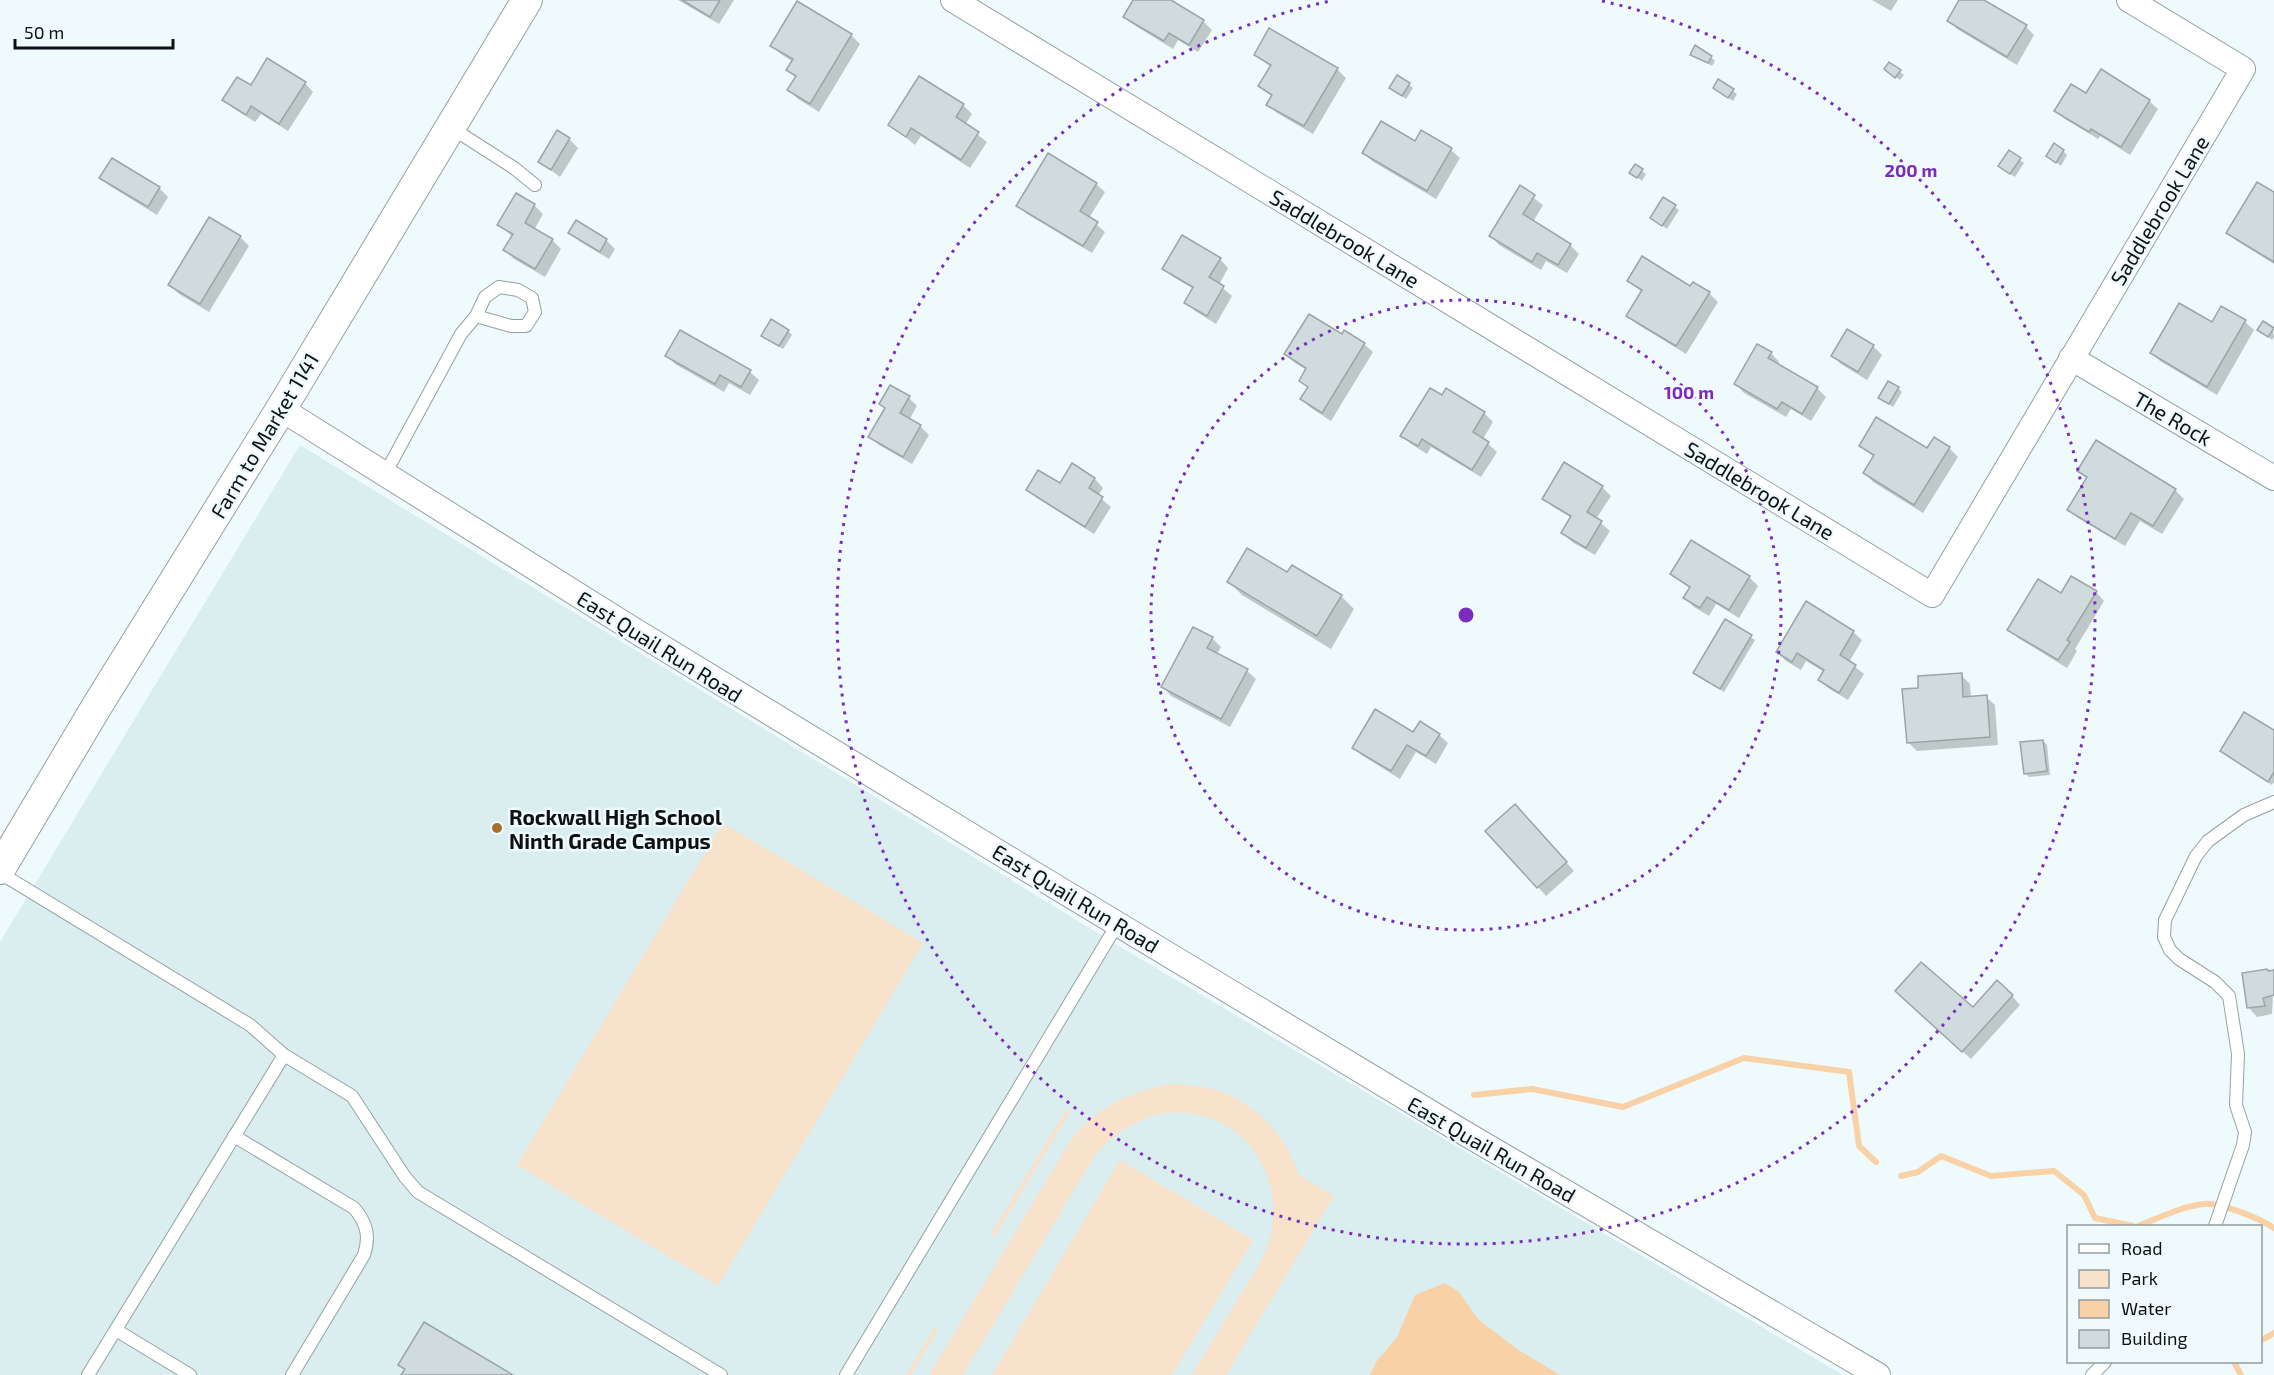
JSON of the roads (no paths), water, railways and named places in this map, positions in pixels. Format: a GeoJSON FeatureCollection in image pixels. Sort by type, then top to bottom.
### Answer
{"type":"FeatureCollection","features":[{"type":"Feature","properties":{"kind":"street","name":"Farm to Market 1141"},"geometry":{"type":"LineString","coordinates":[[0,871],[97,706],[281,409],[526,0]]}},
{"type":"Feature","properties":{"kind":"street","name":"Saddlebrook Lane"},"geometry":{"type":"LineString","coordinates":[[953,0],[1932,595],[2243,69],[2129,0]]}},
{"type":"Feature","properties":{"kind":"street","name":"The Rock"},"geometry":{"type":"LineString","coordinates":[[2071,358],[2274,478]]}},
{"type":"Feature","properties":{"kind":"street","name":"East Quail Run Road"},"geometry":{"type":"LineString","coordinates":[[281,409],[644,637],[1441,1119],[1878,1375]]}},
{"type":"Feature","properties":{"kind":"lane"},"geometry":{"type":"LineString","coordinates":[[450,127],[514,168],[535,185]]}},
{"type":"Feature","properties":{"kind":"lane"},"geometry":{"type":"LineString","coordinates":[[385,474],[461,334],[476,316],[485,297],[500,287],[518,290],[532,298],[535,312],[525,326],[511,326],[476,316]]}},
{"type":"Feature","properties":{"kind":"lane"},"geometry":{"type":"LineString","coordinates":[[2216,1225],[2235,1170],[2245,1132],[2236,1105],[2238,1054],[2229,996],[2215,982],[2179,959],[2170,950],[2164,937],[2165,920],[2196,856],[2208,841],[2244,815],[2274,802]]}},
{"type":"Feature","properties":{"kind":"lane"},"geometry":{"type":"LineString","coordinates":[[0,871],[250,1025],[285,1054],[352,1096],[389,1154],[418,1192],[721,1375]]}},
{"type":"Feature","properties":{"kind":"lane"},"geometry":{"type":"LineString","coordinates":[[846,1375],[1118,923]]}},
{"type":"Feature","properties":{"kind":"lane"},"geometry":{"type":"LineString","coordinates":[[88,1375],[285,1054]]}},
{"type":"Feature","properties":{"kind":"lane"},"geometry":{"type":"LineString","coordinates":[[234,1136],[354,1208],[361,1216],[368,1235],[364,1256],[292,1375]]}},
{"type":"Feature","properties":{"kind":"lane"},"geometry":{"type":"LineString","coordinates":[[116,1330],[190,1375]]}},
{"type":"Feature","properties":{"kind":"lane"},"geometry":{"type":"LineString","coordinates":[[2092,1375],[2104,1363]]}},
{"type":"Feature","properties":{"kind":"water"},"geometry":{"type":"Polygon","coordinates":[[[1445,1283],[1459,1292],[1478,1319],[1517,1349],[1560,1375],[1370,1375],[1376,1362],[1397,1337],[1415,1295],[1445,1283]]]}},
{"type":"Feature","properties":{"kind":"waterway"},"geometry":{"type":"LineString","coordinates":[[1474,1095],[1532,1089],[1623,1107],[1744,1058],[1849,1072],[1859,1146],[1876,1162]]}},
{"type":"Feature","properties":{"kind":"waterway"},"geometry":{"type":"LineString","coordinates":[[1901,1176],[1918,1172],[1941,1156],[1991,1176],[2054,1171],[2084,1195],[2095,1218],[2128,1225]]}},
{"type":"Feature","properties":{"kind":"waterway"},"geometry":{"type":"LineString","coordinates":[[2141,1225],[2187,1207],[2211,1204],[2240,1212],[2274,1228]]}},
{"type":"Feature","properties":{"kind":"waterway"},"geometry":{"type":"LineString","coordinates":[[2262,1340],[2274,1333]]}},
{"type":"Feature","properties":{"kind":"waterway"},"geometry":{"type":"LineString","coordinates":[[2235,1363],[2241,1375]]}},
{"type":"Feature","properties":{"kind":"place","name":"Rockwall High School Ninth Grade Campus"},"geometry":{"type":"Point","coordinates":[497,828]}}]}
